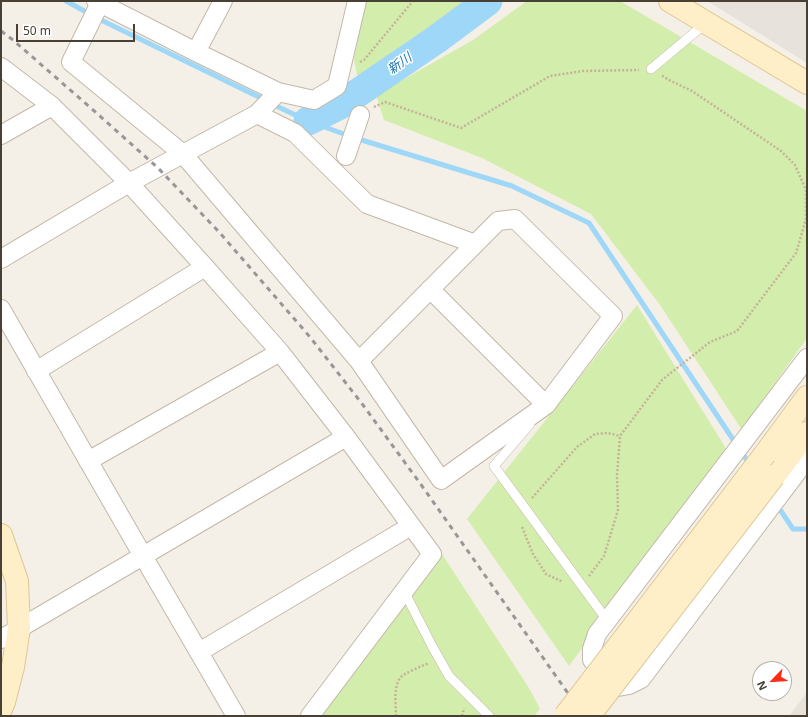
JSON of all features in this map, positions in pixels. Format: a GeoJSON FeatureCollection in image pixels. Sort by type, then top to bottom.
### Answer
{"type":"FeatureCollection","features":[{"type":"Feature","properties":{"kind":"street"},"geometry":{"type":"LineString","coordinates":[[196,52],[223,1]]}},
{"type":"Feature","properties":{"kind":"street"},"geometry":{"type":"LineString","coordinates":[[1,259],[129,183],[183,154],[268,102],[314,100],[337,86],[357,1]]}},
{"type":"Feature","properties":{"kind":"street"},"geometry":{"type":"LineString","coordinates":[[670,1],[807,83]]}},
{"type":"Feature","properties":{"kind":"street"},"geometry":{"type":"LineString","coordinates":[[359,361],[498,221],[515,219],[613,316],[546,405],[441,480],[359,361],[183,154],[71,62],[97,8],[196,52],[268,102],[294,133],[367,204],[475,244]]}},
{"type":"Feature","properties":{"kind":"street"},"geometry":{"type":"LineString","coordinates":[[1,67],[52,106],[129,183],[205,267],[280,352],[346,437],[432,554],[310,716]]}},
{"type":"Feature","properties":{"kind":"street"},"geometry":{"type":"LineString","coordinates":[[1,135],[52,106]]}},
{"type":"Feature","properties":{"kind":"street"},"geometry":{"type":"LineString","coordinates":[[346,156],[360,114]]}},
{"type":"Feature","properties":{"kind":"street"},"geometry":{"type":"LineString","coordinates":[[36,371],[205,267]]}},
{"type":"Feature","properties":{"kind":"street"},"geometry":{"type":"LineString","coordinates":[[430,290],[546,405]]}},
{"type":"Feature","properties":{"kind":"street"},"geometry":{"type":"LineString","coordinates":[[1,309],[236,716]]}},
{"type":"Feature","properties":{"kind":"street"},"geometry":{"type":"LineString","coordinates":[[88,461],[280,352]]}},
{"type":"Feature","properties":{"kind":"street"},"geometry":{"type":"LineString","coordinates":[[807,358],[597,634],[592,649],[592,660],[618,687],[629,685],[641,679],[768,511],[778,484],[807,433]]}},
{"type":"Feature","properties":{"kind":"street"},"geometry":{"type":"LineString","coordinates":[[564,716],[807,397]]}},
{"type":"Feature","properties":{"kind":"street"},"geometry":{"type":"LineString","coordinates":[[10,633],[346,437]]}},
{"type":"Feature","properties":{"kind":"street"},"geometry":{"type":"LineString","coordinates":[[589,716],[778,484],[807,459]]}},
{"type":"Feature","properties":{"kind":"street"},"geometry":{"type":"LineString","coordinates":[[199,652],[411,526]]}},
{"type":"Feature","properties":{"kind":"street"},"geometry":{"type":"LineString","coordinates":[[1,535],[17,581],[10,633],[13,667],[1,709]]}},
{"type":"Feature","properties":{"kind":"lane"},"geometry":{"type":"LineString","coordinates":[[651,69],[706,22]]}},
{"type":"Feature","properties":{"kind":"lane"},"geometry":{"type":"LineString","coordinates":[[546,405],[494,466],[607,620]]}},
{"type":"Feature","properties":{"kind":"lane"},"geometry":{"type":"LineString","coordinates":[[404,591],[449,676],[489,716]]}},
{"type":"Feature","properties":{"kind":"path"},"geometry":{"type":"LineString","coordinates":[[341,70],[364,60],[413,1]]}},
{"type":"Feature","properties":{"kind":"path"},"geometry":{"type":"LineString","coordinates":[[360,114],[385,102],[461,128],[550,76],[583,71],[651,69],[692,91],[780,151],[795,165],[806,190],[806,219],[796,253],[737,331],[710,342],[662,380],[620,436],[617,475],[618,510],[604,556],[589,576],[578,581],[563,582],[546,574],[533,554],[522,525],[524,507],[578,447],[595,434],[608,433],[620,436]]}},
{"type":"Feature","properties":{"kind":"path"},"geometry":{"type":"LineString","coordinates":[[396,716],[396,690],[401,677],[415,669],[439,659]]}},
{"type":"Feature","properties":{"kind":"shaded area"},"geometry":{"type":"Polygon","coordinates":[[[707,1],[807,1],[807,63],[707,1]]]}},
{"type":"Feature","properties":{"kind":"shaded area"},"geometry":{"type":"Polygon","coordinates":[[[807,692],[807,716],[789,716],[807,692]]]}},
{"type":"Feature","properties":{"kind":"green space"},"geometry":{"type":"Polygon","coordinates":[[[366,1],[468,1],[418,43],[368,75],[357,75],[354,59],[366,1]]]}},
{"type":"Feature","properties":{"kind":"green space"},"geometry":{"type":"Polygon","coordinates":[[[527,1],[620,1],[807,111],[807,338],[742,430],[660,305],[591,214],[482,158],[384,120],[376,95],[473,40],[527,1]]]}},
{"type":"Feature","properties":{"kind":"green space"},"geometry":{"type":"Polygon","coordinates":[[[637,305],[727,450],[569,666],[467,519],[637,305]]]}},
{"type":"Feature","properties":{"kind":"green space"},"geometry":{"type":"Polygon","coordinates":[[[442,554],[529,688],[540,709],[534,716],[322,716],[442,554]]]}},
{"type":"Feature","properties":{"kind":"waterway"},"geometry":{"type":"LineString","coordinates":[[66,1],[99,19],[265,100]]}},
{"type":"Feature","properties":{"kind":"waterway","name":"新川"},"geometry":{"type":"LineString","coordinates":[[308,121],[340,105],[437,39],[488,1]]}},
{"type":"Feature","properties":{"kind":"waterway"},"geometry":{"type":"LineString","coordinates":[[272,104],[308,121],[355,138],[512,186],[589,223],[750,465]]}},
{"type":"Feature","properties":{"kind":"waterway"},"geometry":{"type":"LineString","coordinates":[[777,505],[793,529],[807,529]]}},
{"type":"Feature","properties":{"kind":"railway"},"geometry":{"type":"LineString","coordinates":[[1,31],[158,168],[220,233],[310,337],[363,405],[422,486],[584,716]]}}]}
